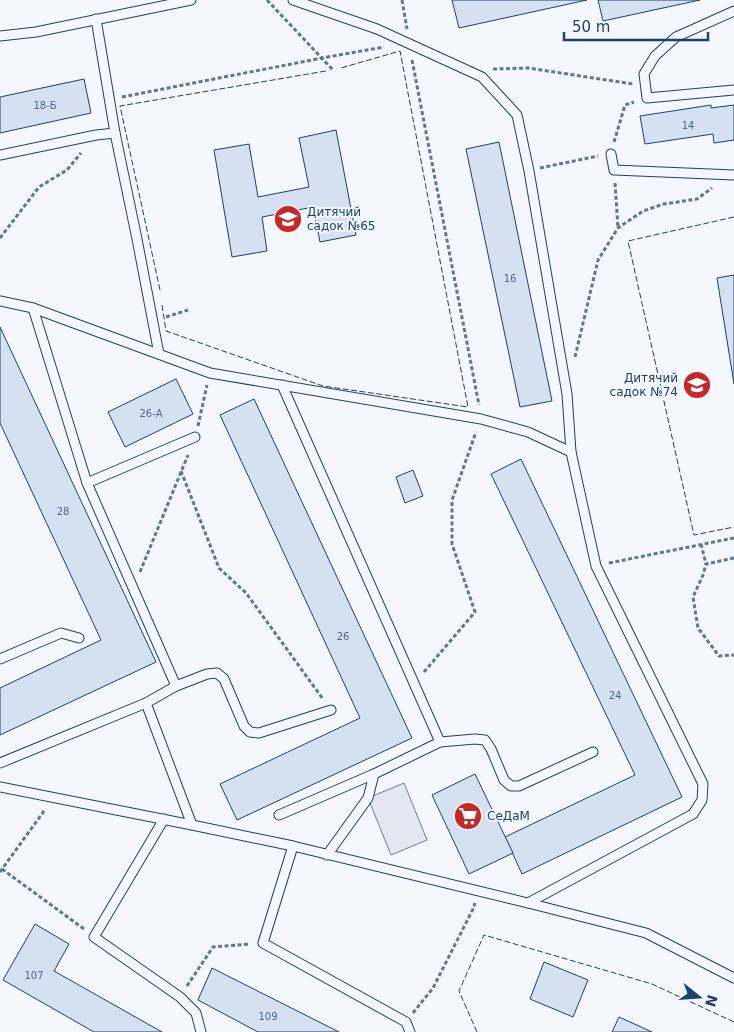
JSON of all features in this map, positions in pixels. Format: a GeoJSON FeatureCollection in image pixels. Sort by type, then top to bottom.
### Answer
{"type":"FeatureCollection","features":[{"type":"Feature","properties":{"kind":"lane"},"geometry":{"type":"LineString","coordinates":[[0,36],[36,32],[191,0]]}},
{"type":"Feature","properties":{"kind":"lane"},"geometry":{"type":"LineString","coordinates":[[293,0],[377,29],[482,77],[517,115],[529,171],[567,394],[570,452],[596,566],[703,784],[702,800],[693,814],[528,902]]}},
{"type":"Feature","properties":{"kind":"lane"},"geometry":{"type":"LineString","coordinates":[[734,11],[676,37],[655,56],[644,74],[647,98],[734,90]]}},
{"type":"Feature","properties":{"kind":"lane"},"geometry":{"type":"LineString","coordinates":[[96,20],[115,133],[159,354]]}},
{"type":"Feature","properties":{"kind":"lane"},"geometry":{"type":"LineString","coordinates":[[0,155],[96,135],[115,133]]}},
{"type":"Feature","properties":{"kind":"lane"},"geometry":{"type":"LineString","coordinates":[[611,154],[614,170],[732,175]]}},
{"type":"Feature","properties":{"kind":"lane"},"geometry":{"type":"LineString","coordinates":[[0,301],[33,308],[210,373],[481,419],[528,432],[570,452]]}},
{"type":"Feature","properties":{"kind":"lane"},"geometry":{"type":"LineString","coordinates":[[33,308],[87,483],[176,686]]}},
{"type":"Feature","properties":{"kind":"lane"},"geometry":{"type":"LineString","coordinates":[[282,385],[440,742]]}},
{"type":"Feature","properties":{"kind":"lane"},"geometry":{"type":"LineString","coordinates":[[87,483],[196,437]]}},
{"type":"Feature","properties":{"kind":"lane"},"geometry":{"type":"LineString","coordinates":[[0,659],[61,633],[79,638]]}},
{"type":"Feature","properties":{"kind":"lane"},"geometry":{"type":"LineString","coordinates":[[0,763],[146,703],[176,686],[208,674],[217,673],[224,679],[244,726],[250,732],[259,733],[332,710]]}},
{"type":"Feature","properties":{"kind":"lane"},"geometry":{"type":"LineString","coordinates":[[146,703],[192,825]]}},
{"type":"Feature","properties":{"kind":"lane"},"geometry":{"type":"LineString","coordinates":[[279,816],[374,774],[440,742],[485,740],[491,749],[504,780],[511,786],[519,786],[594,752]]}},
{"type":"Feature","properties":{"kind":"lane"},"geometry":{"type":"LineString","coordinates":[[327,854],[368,798],[374,774]]}},
{"type":"Feature","properties":{"kind":"lane"},"geometry":{"type":"LineString","coordinates":[[0,786],[294,846],[528,902],[646,933],[734,978]]}},
{"type":"Feature","properties":{"kind":"lane"},"geometry":{"type":"LineString","coordinates":[[164,819],[94,937],[180,997],[196,1013],[200,1032]]}},
{"type":"Feature","properties":{"kind":"lane"},"geometry":{"type":"LineString","coordinates":[[294,846],[263,943],[406,1022],[410,1032]]}},
{"type":"Feature","properties":{"kind":"path"},"geometry":{"type":"LineString","coordinates":[[267,0],[334,70]]}},
{"type":"Feature","properties":{"kind":"path"},"geometry":{"type":"LineString","coordinates":[[402,0],[481,419],[452,500],[452,544],[475,612],[414,683]]}},
{"type":"Feature","properties":{"kind":"path"},"geometry":{"type":"LineString","coordinates":[[109,99],[409,43]]}},
{"type":"Feature","properties":{"kind":"path"},"geometry":{"type":"LineString","coordinates":[[466,70],[528,68],[646,86]]}},
{"type":"Feature","properties":{"kind":"path"},"geometry":{"type":"LineString","coordinates":[[529,171],[611,154],[625,105],[647,98]]}},
{"type":"Feature","properties":{"kind":"path"},"geometry":{"type":"LineString","coordinates":[[0,238],[39,188],[67,170],[96,135]]}},
{"type":"Feature","properties":{"kind":"path"},"geometry":{"type":"LineString","coordinates":[[614,170],[618,228]]}},
{"type":"Feature","properties":{"kind":"path"},"geometry":{"type":"LineString","coordinates":[[573,366],[598,260],[618,228],[643,210],[664,204],[696,199],[732,175]]}},
{"type":"Feature","properties":{"kind":"path"},"geometry":{"type":"LineString","coordinates":[[153,320],[188,310]]}},
{"type":"Feature","properties":{"kind":"path"},"geometry":{"type":"LineString","coordinates":[[133,589],[196,437],[210,373]]}},
{"type":"Feature","properties":{"kind":"path"},"geometry":{"type":"LineString","coordinates":[[181,471],[219,568],[246,593],[332,710]]}},
{"type":"Feature","properties":{"kind":"path"},"geometry":{"type":"LineString","coordinates":[[596,566],[734,538]]}},
{"type":"Feature","properties":{"kind":"path"},"geometry":{"type":"LineString","coordinates":[[701,544],[706,564],[704,575],[693,596],[698,628],[719,656],[734,655]]}},
{"type":"Feature","properties":{"kind":"path"},"geometry":{"type":"LineString","coordinates":[[706,564],[734,558]]}},
{"type":"Feature","properties":{"kind":"path"},"geometry":{"type":"LineString","coordinates":[[44,811],[1,870],[94,937]]}},
{"type":"Feature","properties":{"kind":"path"},"geometry":{"type":"LineString","coordinates":[[414,1011],[433,988],[473,909],[478,890]]}},
{"type":"Feature","properties":{"kind":"path"},"geometry":{"type":"LineString","coordinates":[[180,997],[213,947],[263,943]]}},
{"type":"Feature","properties":{"kind":"shaded area"},"geometry":{"type":"Polygon","coordinates":[[[404,783],[427,840],[391,855],[368,798],[404,783]]]}},
{"type":"Feature","properties":{"kind":"building"},"geometry":{"type":"Polygon","coordinates":[[[452,0],[587,0],[459,28],[452,0]]]}},
{"type":"Feature","properties":{"kind":"building"},"geometry":{"type":"Polygon","coordinates":[[[598,0],[700,0],[603,21],[598,0]]]}},
{"type":"Feature","properties":{"kind":"building"},"geometry":{"type":"Polygon","coordinates":[[[84,79],[91,113],[0,133],[0,97],[84,79]]]}},
{"type":"Feature","properties":{"kind":"building"},"geometry":{"type":"Polygon","coordinates":[[[711,105],[711,108],[734,105],[734,140],[714,143],[713,134],[645,144],[640,116],[711,105]]]}},
{"type":"Feature","properties":{"kind":"building"},"geometry":{"type":"Polygon","coordinates":[[[336,130],[356,235],[320,242],[313,207],[262,217],[267,251],[232,257],[214,150],[249,144],[258,197],[309,187],[299,138],[336,130]]]}},
{"type":"Feature","properties":{"kind":"building"},"geometry":{"type":"Polygon","coordinates":[[[499,142],[552,401],[520,407],[466,149],[499,142]]]}},
{"type":"Feature","properties":{"kind":"building"},"geometry":{"type":"Polygon","coordinates":[[[734,275],[734,384],[717,278],[734,275]]]}},
{"type":"Feature","properties":{"kind":"building"},"geometry":{"type":"Polygon","coordinates":[[[0,327],[156,662],[0,735],[0,688],[101,640],[0,423],[0,327]]]}},
{"type":"Feature","properties":{"kind":"building"},"geometry":{"type":"Polygon","coordinates":[[[176,379],[193,414],[125,447],[108,412],[176,379]]]}},
{"type":"Feature","properties":{"kind":"building"},"geometry":{"type":"Polygon","coordinates":[[[254,399],[412,738],[237,820],[220,784],[360,718],[220,415],[254,399]]]}},
{"type":"Feature","properties":{"kind":"building"},"geometry":{"type":"Polygon","coordinates":[[[521,459],[682,797],[522,874],[505,837],[635,775],[491,474],[521,459]]]}},
{"type":"Feature","properties":{"kind":"building"},"geometry":{"type":"Polygon","coordinates":[[[413,470],[423,496],[405,503],[396,477],[413,470]]]}},
{"type":"Feature","properties":{"kind":"building","name":"СеДаМ"},"geometry":{"type":"Polygon","coordinates":[[[475,774],[513,853],[469,874],[432,795],[475,774]]]}},
{"type":"Feature","properties":{"kind":"building"},"geometry":{"type":"Polygon","coordinates":[[[35,924],[69,944],[54,971],[162,1032],[94,1032],[3,980],[35,924]]]}},
{"type":"Feature","properties":{"kind":"building"},"geometry":{"type":"Polygon","coordinates":[[[544,962],[588,980],[573,1017],[530,999],[544,962]]]}},
{"type":"Feature","properties":{"kind":"building"},"geometry":{"type":"Polygon","coordinates":[[[212,968],[339,1032],[258,1032],[198,1000],[212,968]]]}},
{"type":"Feature","properties":{"kind":"building"},"geometry":{"type":"Polygon","coordinates":[[[619,1017],[652,1032],[612,1032],[619,1017]]]}},
{"type":"Feature","properties":{"kind":"fence"},"geometry":{"type":"LineString","coordinates":[[162,305],[166,331],[323,386],[468,407],[400,51],[341,68]]}},
{"type":"Feature","properties":{"kind":"fence"},"geometry":{"type":"LineString","coordinates":[[160,290],[120,106],[326,71]]}},
{"type":"Feature","properties":{"kind":"fence"},"geometry":{"type":"LineString","coordinates":[[734,217],[628,241],[694,535],[734,527]]}},
{"type":"Feature","properties":{"kind":"fence"},"geometry":{"type":"LineString","coordinates":[[477,1032],[459,991],[484,935],[652,984],[734,1022]]}},
{"type":"Feature","properties":{"kind":"place","name":"Дитячий садок №65"},"geometry":{"type":"Point","coordinates":[288,219]}},
{"type":"Feature","properties":{"kind":"place","name":"Дитячий садок №74"},"geometry":{"type":"Point","coordinates":[697,385]}},
{"type":"Feature","properties":{"kind":"place","name":"СеДаМ"},"geometry":{"type":"Point","coordinates":[468,816]}}]}
